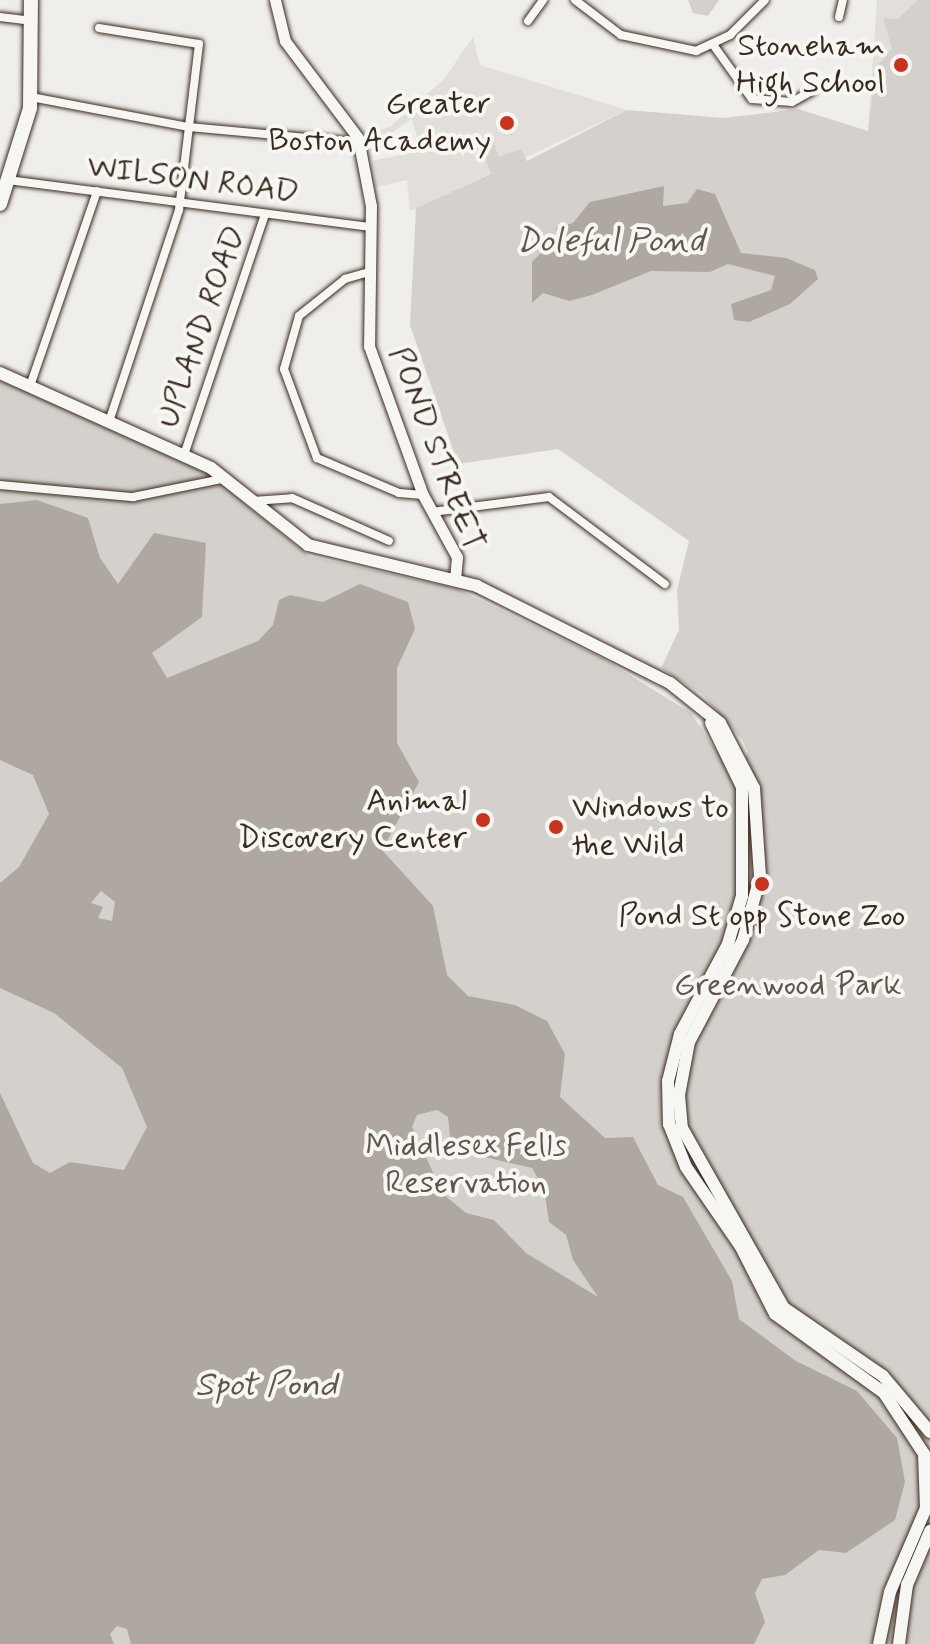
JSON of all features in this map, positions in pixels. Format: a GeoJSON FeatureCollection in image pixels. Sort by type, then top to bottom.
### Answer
{"type":"FeatureCollection","features":[{"type":"Feature","properties":{"kind":"main road"},"geometry":{"type":"LineString","coordinates":[[0,204],[31,97],[31,0]]}},
{"type":"Feature","properties":{"kind":"main road"},"geometry":{"type":"LineString","coordinates":[[0,373],[184,455],[226,478],[317,549],[455,578]]}},
{"type":"Feature","properties":{"kind":"main road","name":"POND STREET"},"geometry":{"type":"LineString","coordinates":[[455,578],[566,627],[694,701],[720,723],[750,776],[761,870],[743,940],[689,1042],[679,1089],[682,1128],[780,1303],[807,1329],[883,1376],[930,1432]]}},
{"type":"Feature","properties":{"kind":"main road","name":"POND STREET"},"geometry":{"type":"LineString","coordinates":[[694,701],[739,774],[742,887],[728,944],[677,1045],[667,1091],[672,1136],[775,1314],[884,1393],[927,1451],[929,1474]]}},
{"type":"Feature","properties":{"kind":"main road"},"geometry":{"type":"LineString","coordinates":[[879,1644],[890,1592],[925,1514],[929,1474]]}},
{"type":"Feature","properties":{"kind":"main road"},"geometry":{"type":"LineString","coordinates":[[899,1644],[907,1585],[930,1531]]}},
{"type":"Feature","properties":{"kind":"street","name":"POND STREET"},"geometry":{"type":"LineString","coordinates":[[275,0],[285,41],[360,143],[371,227],[371,356],[423,495],[456,555],[455,578]]}},
{"type":"Feature","properties":{"kind":"street"},"geometry":{"type":"LineString","coordinates":[[528,21],[543,0]]}},
{"type":"Feature","properties":{"kind":"street"},"geometry":{"type":"LineString","coordinates":[[575,0],[631,39],[688,50],[714,46],[765,0]]}},
{"type":"Feature","properties":{"kind":"street"},"geometry":{"type":"LineString","coordinates":[[839,17],[843,0]]}},
{"type":"Feature","properties":{"kind":"street"},"geometry":{"type":"LineString","coordinates":[[0,17],[31,21]]}},
{"type":"Feature","properties":{"kind":"street"},"geometry":{"type":"LineString","coordinates":[[99,28],[198,42],[180,203],[109,422]]}},
{"type":"Feature","properties":{"kind":"street"},"geometry":{"type":"LineString","coordinates":[[714,46],[755,101],[792,102],[812,91]]}},
{"type":"Feature","properties":{"kind":"street"},"geometry":{"type":"LineString","coordinates":[[31,97],[189,127],[360,143]]}},
{"type":"Feature","properties":{"kind":"street","name":"WILSON ROAD"},"geometry":{"type":"LineString","coordinates":[[8,180],[371,227]]}},
{"type":"Feature","properties":{"kind":"street"},"geometry":{"type":"LineString","coordinates":[[30,386],[97,191]]}},
{"type":"Feature","properties":{"kind":"street","name":"UPLAND ROAD"},"geometry":{"type":"LineString","coordinates":[[184,455],[265,214]]}},
{"type":"Feature","properties":{"kind":"street"},"geometry":{"type":"LineString","coordinates":[[369,272],[345,279],[299,316],[284,369],[316,457],[399,493],[423,495]]}},
{"type":"Feature","properties":{"kind":"street"},"geometry":{"type":"LineString","coordinates":[[0,485],[133,497],[226,478]]}},
{"type":"Feature","properties":{"kind":"street"},"geometry":{"type":"LineString","coordinates":[[432,512],[549,497],[665,584]]}},
{"type":"Feature","properties":{"kind":"street"},"geometry":{"type":"LineString","coordinates":[[253,501],[292,498],[389,541]]}},
{"type":"Feature","properties":{"kind":"shaded area","name":"Stoneham High School"},"geometry":{"type":"Polygon","coordinates":[[[877,0],[930,0],[930,146],[868,131],[877,0]]]}},
{"type":"Feature","properties":{"kind":"shaded area","name":"Greater Boston Academy"},"geometry":{"type":"Polygon","coordinates":[[[473,37],[480,65],[627,110],[410,211],[407,180],[376,187],[372,161],[421,151],[412,119],[381,140],[369,144],[365,134],[390,127],[444,79],[473,37]]]}},
{"type":"Feature","properties":{"kind":"green space"},"geometry":{"type":"Polygon","coordinates":[[[688,0],[719,0],[708,16],[693,13],[688,0]]]}},
{"type":"Feature","properties":{"kind":"green space","name":"Middlesex Fells Reservation"},"geometry":{"type":"Polygon","coordinates":[[[918,0],[930,0],[930,1644],[0,1644],[0,380],[206,472],[309,556],[455,588],[602,658],[691,713],[733,776],[748,752],[742,740],[702,694],[661,668],[679,630],[677,590],[689,541],[558,449],[458,464],[410,325],[416,208],[491,174],[478,139],[490,134],[499,157],[521,149],[527,161],[627,110],[724,118],[798,109],[868,131],[876,67],[892,49],[883,18],[898,19],[918,0]]]}},
{"type":"Feature","properties":{"kind":"water","name":"Doleful Pond"},"geometry":{"type":"Polygon","coordinates":[[[664,186],[663,206],[687,203],[697,189],[715,194],[741,253],[786,258],[815,270],[818,279],[790,304],[749,322],[734,320],[731,304],[771,290],[775,276],[728,264],[710,272],[651,271],[592,295],[569,301],[543,293],[532,303],[532,262],[549,244],[561,244],[556,228],[573,223],[590,202],[664,186]]]}},
{"type":"Feature","properties":{"kind":"water","name":"Spot Pond"},"geometry":{"type":"Polygon","coordinates":[[[37,500],[88,518],[100,558],[118,584],[154,533],[206,543],[202,617],[152,653],[167,678],[258,641],[273,625],[279,600],[290,595],[323,602],[360,584],[408,602],[415,629],[397,668],[397,743],[419,782],[382,850],[433,906],[447,975],[468,996],[515,1005],[547,1021],[565,1054],[560,1097],[605,1138],[633,1137],[658,1185],[683,1197],[732,1281],[739,1319],[796,1361],[857,1391],[897,1438],[905,1482],[895,1520],[846,1553],[819,1550],[785,1575],[762,1579],[755,1593],[765,1622],[754,1644],[131,1644],[127,1629],[117,1626],[110,1634],[114,1644],[0,1644],[0,1093],[33,1163],[50,1173],[70,1162],[124,1170],[147,1127],[122,1068],[54,1013],[0,988],[0,883],[19,867],[49,814],[33,775],[0,760],[0,504],[37,500]],[[101,891],[91,903],[103,907],[98,918],[112,921],[115,902],[101,891]],[[437,1110],[417,1115],[412,1127],[443,1194],[466,1213],[494,1220],[526,1253],[598,1297],[573,1260],[566,1235],[549,1222],[544,1189],[532,1168],[463,1152],[450,1138],[448,1117],[437,1110]]]}},
{"type":"Feature","properties":{"kind":"place","name":"Stoneham High School"},"geometry":{"type":"Point","coordinates":[901,65]}},
{"type":"Feature","properties":{"kind":"place","name":"Greater Boston Academy"},"geometry":{"type":"Point","coordinates":[507,123]}},
{"type":"Feature","properties":{"kind":"place","name":"Animal Discovery Center"},"geometry":{"type":"Point","coordinates":[483,820]}},
{"type":"Feature","properties":{"kind":"place","name":"Windows to the Wild"},"geometry":{"type":"Point","coordinates":[556,827]}},
{"type":"Feature","properties":{"kind":"place","name":"Pond St opp Stone Zoo"},"geometry":{"type":"Point","coordinates":[762,884]}},
{"type":"Feature","properties":{"kind":"park label","name":"Greenwood Park"},"geometry":{"type":"Point","coordinates":[788,985]}}]}
